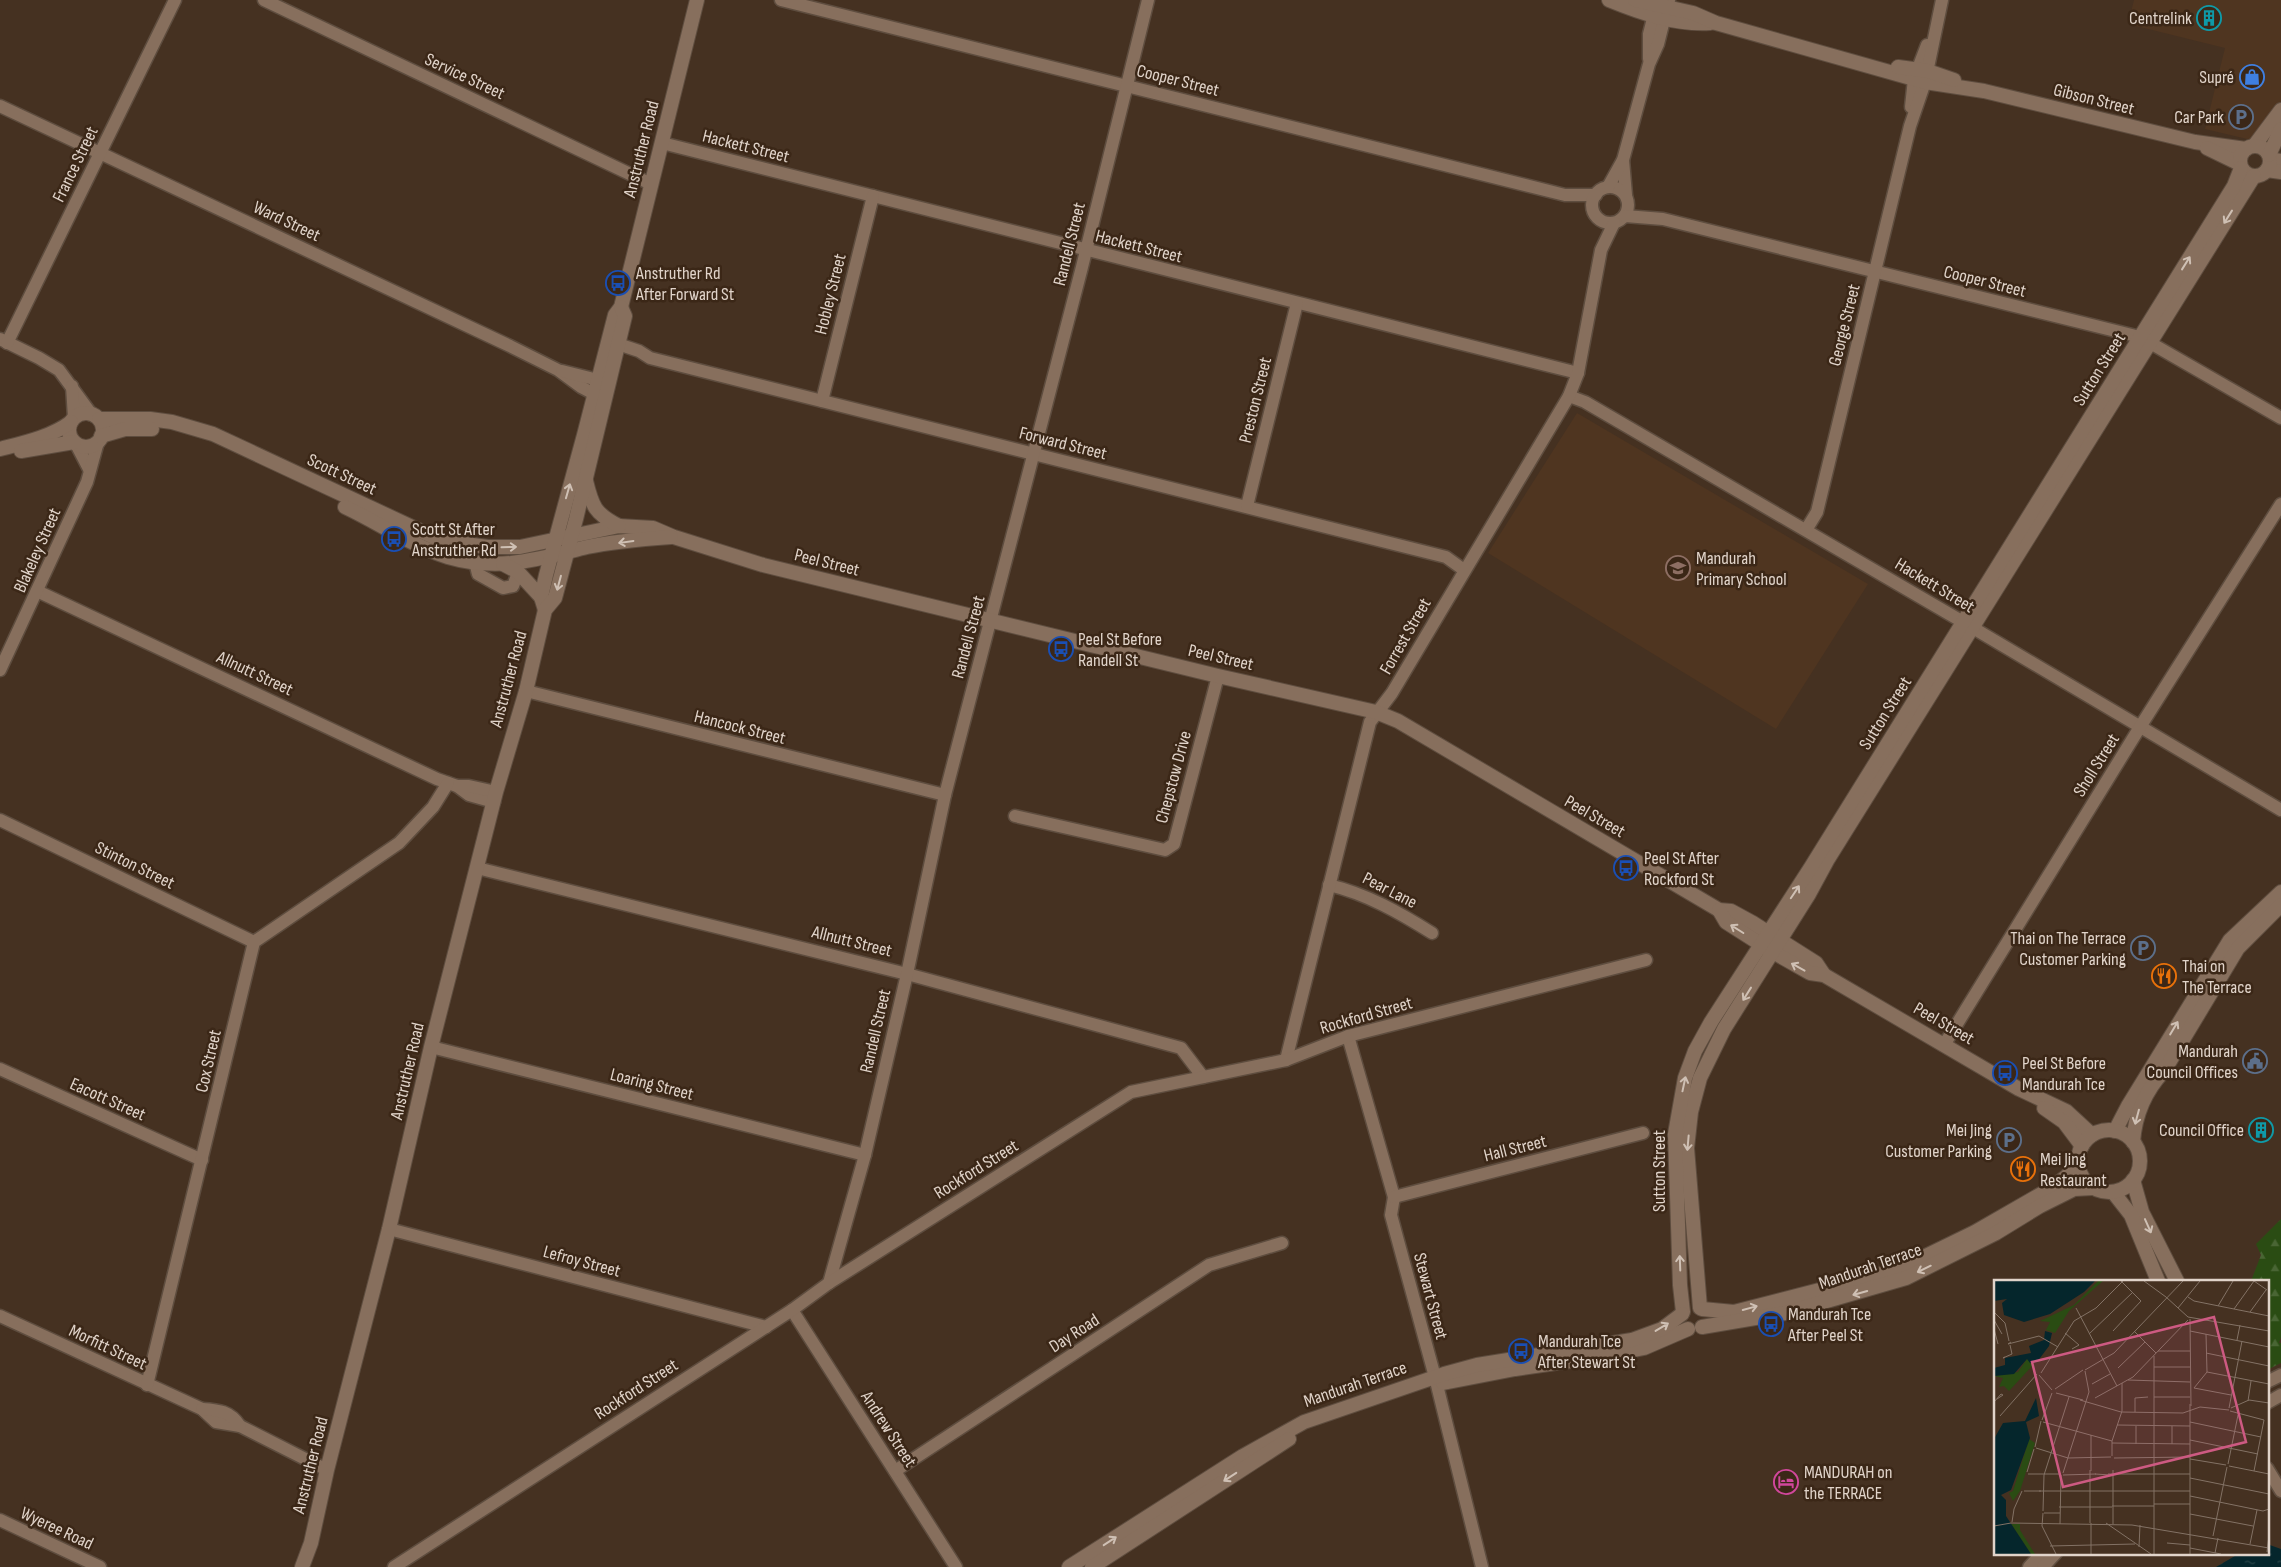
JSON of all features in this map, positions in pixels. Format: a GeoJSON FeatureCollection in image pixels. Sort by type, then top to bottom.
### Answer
{"type":"FeatureCollection","features":[{"type":"Feature","properties":{"kind":"main road","name":"Anstruther Road"},"geometry":{"type":"LineString","coordinates":[[302,1567],[310,1543],[389,1229],[431,1047],[495,797],[526,691],[544,603],[550,557],[599,397],[612,347],[625,316],[621,307],[697,0]]}},
{"type":"Feature","properties":{"kind":"main road","name":"Gibson Street"},"geometry":{"type":"LineString","coordinates":[[1609,0],[1692,13],[1716,23],[1855,61],[1921,75],[2196,142],[2250,147]]}},
{"type":"Feature","properties":{"kind":"main road","name":"Gibson Street"},"geometry":{"type":"LineString","coordinates":[[1635,0],[1662,8]]}},
{"type":"Feature","properties":{"kind":"main road"},"geometry":{"type":"LineString","coordinates":[[2250,147],[2281,110]]}},
{"type":"Feature","properties":{"kind":"main road","name":"Sutton Street"},"geometry":{"type":"LineString","coordinates":[[2144,340],[2268,164],[2281,129]]}},
{"type":"Feature","properties":{"kind":"main road","name":"Gibson Street"},"geometry":{"type":"LineString","coordinates":[[2196,142],[2241,166],[2268,164]]}},
{"type":"Feature","properties":{"kind":"main road"},"geometry":{"type":"LineString","coordinates":[[2250,147],[2263,148],[2268,164],[2281,172]]}},
{"type":"Feature","properties":{"kind":"main road","name":"Sutton Street"},"geometry":{"type":"LineString","coordinates":[[1701,1309],[1687,1148],[1691,1112],[1700,1078],[1724,1029],[1776,946],[1816,870],[2144,340],[2234,186],[2241,166],[2241,155],[2250,147]]}},
{"type":"Feature","properties":{"kind":"main road","name":"Anstruther Road"},"geometry":{"type":"LineString","coordinates":[[544,603],[555,598],[586,478],[599,397]]}},
{"type":"Feature","properties":{"kind":"main road"},"geometry":{"type":"LineString","coordinates":[[0,449],[35,439],[82,414],[95,417],[102,427],[100,439],[90,446],[75,443],[25,450],[0,457]]}},
{"type":"Feature","properties":{"kind":"main road","name":"Scott Street"},"geometry":{"type":"LineString","coordinates":[[95,417],[150,419],[172,422],[213,434],[442,541],[488,547],[520,547],[571,535]]}},
{"type":"Feature","properties":{"kind":"main road"},"geometry":{"type":"LineString","coordinates":[[72,420],[69,433],[75,443]]}},
{"type":"Feature","properties":{"kind":"main road","name":"Scott Street"},"geometry":{"type":"LineString","coordinates":[[100,439],[125,429],[145,428],[173,431],[193,437],[357,513],[429,550],[448,557],[475,562],[503,564],[536,561],[566,553]]}},
{"type":"Feature","properties":{"kind":"main road"},"geometry":{"type":"LineString","coordinates":[[586,478],[595,508],[608,520],[619,526]]}},
{"type":"Feature","properties":{"kind":"main road","name":"Peel Street"},"geometry":{"type":"LineString","coordinates":[[571,535],[619,526],[653,528],[674,537],[763,565],[1218,676],[1376,712],[1398,721],[1719,910],[1731,911],[1810,974],[1824,975],[2020,1089],[2066,1111],[2092,1135]]}},
{"type":"Feature","properties":{"kind":"main road","name":"Peel Street"},"geometry":{"type":"LineString","coordinates":[[566,553],[593,546],[674,537]]}},
{"type":"Feature","properties":{"kind":"main road"},"geometry":{"type":"LineString","coordinates":[[503,564],[518,572],[544,603]]}},
{"type":"Feature","properties":{"kind":"main road","name":"Sutton Street"},"geometry":{"type":"LineString","coordinates":[[1683,1313],[1680,1285],[1675,1134],[1686,1078],[1695,1052],[1711,1022],[1764,938],[1816,870]]}},
{"type":"Feature","properties":{"kind":"main road"},"geometry":{"type":"LineString","coordinates":[[2115,1131],[2128,1106],[2230,940],[2281,892]]}},
{"type":"Feature","properties":{"kind":"main road"},"geometry":{"type":"LineString","coordinates":[[2133,1142],[2122,1133],[2115,1131],[2099,1132],[2092,1135],[2082,1146],[2078,1162],[2082,1177],[2093,1188],[2112,1192],[2120,1190],[2133,1180],[2139,1165],[2139,1157],[2133,1142],[2134,1129],[2140,1107],[2152,1084],[2164,1071],[2238,948],[2281,905]]}},
{"type":"Feature","properties":{"kind":"main road"},"geometry":{"type":"LineString","coordinates":[[1711,1022],[1724,1029]]}},
{"type":"Feature","properties":{"kind":"main road","name":"Peel Street"},"geometry":{"type":"LineString","coordinates":[[2020,1089],[2064,1122],[2082,1146]]}},
{"type":"Feature","properties":{"kind":"main road","name":"Mandurah Terrace"},"geometry":{"type":"LineString","coordinates":[[1701,1309],[1734,1312],[1897,1270],[1975,1232],[2050,1189],[2067,1176],[2078,1162]]}},
{"type":"Feature","properties":{"kind":"main road"},"geometry":{"type":"LineString","coordinates":[[2133,1180],[2142,1212],[2176,1280]]}},
{"type":"Feature","properties":{"kind":"main road","name":"Mandurah Terrace"},"geometry":{"type":"LineString","coordinates":[[1702,1327],[1785,1313],[1906,1278],[1996,1233],[2040,1206],[2074,1189],[2093,1188]]}},
{"type":"Feature","properties":{"kind":"main road"},"geometry":{"type":"LineString","coordinates":[[2112,1192],[2131,1215],[2158,1280]]}},
{"type":"Feature","properties":{"kind":"main road"},"geometry":{"type":"LineString","coordinates":[[1690,1306],[1701,1309],[1706,1316],[1702,1327],[1698,1330],[1688,1328],[1683,1324],[1683,1313],[1690,1306]]}},
{"type":"Feature","properties":{"kind":"main road","name":"Mandurah Terrace"},"geometry":{"type":"LineString","coordinates":[[1092,1567],[1292,1437],[1477,1364],[1603,1347],[1632,1340],[1662,1329],[1683,1313]]}},
{"type":"Feature","properties":{"kind":"main road","name":"Mandurah Terrace"},"geometry":{"type":"LineString","coordinates":[[1069,1567],[1286,1431],[1324,1414],[1436,1381],[1604,1356],[1644,1348],[1688,1328]]}},
{"type":"Feature","properties":{"kind":"main road","name":"Anstruther Road"},"geometry":{"type":"LineString","coordinates":[[309,1567],[310,1543]]}},
{"type":"Feature","properties":{"kind":"street","name":"France Street"},"geometry":{"type":"LineString","coordinates":[[3,341],[100,153],[175,0]]}},
{"type":"Feature","properties":{"kind":"street","name":"Service Street"},"geometry":{"type":"LineString","coordinates":[[264,0],[652,184]]}},
{"type":"Feature","properties":{"kind":"street","name":"Cooper Street"},"geometry":{"type":"LineString","coordinates":[[781,0],[1565,195],[1596,194]]}},
{"type":"Feature","properties":{"kind":"street","name":"Randell Street"},"geometry":{"type":"LineString","coordinates":[[829,1283],[865,1155],[907,974],[945,795],[1086,251],[1148,0]]}},
{"type":"Feature","properties":{"kind":"street","name":"George Street"},"geometry":{"type":"LineString","coordinates":[[1806,530],[1817,512],[1921,75],[1942,0]]}},
{"type":"Feature","properties":{"kind":"street"},"geometry":{"type":"LineString","coordinates":[[1623,160],[1627,199],[1625,216],[1614,223],[1603,222],[1596,216],[1592,204],[1596,194],[1608,187],[1623,160],[1662,8]]}},
{"type":"Feature","properties":{"kind":"street","name":"Ward Street"},"geometry":{"type":"LineString","coordinates":[[0,106],[558,370],[599,397]]}},
{"type":"Feature","properties":{"kind":"street","name":"Hackett Street"},"geometry":{"type":"LineString","coordinates":[[662,143],[1578,373]]}},
{"type":"Feature","properties":{"kind":"street"},"geometry":{"type":"LineString","coordinates":[[1608,187],[1618,189],[1627,199]]}},
{"type":"Feature","properties":{"kind":"street","name":"Cooper Street"},"geometry":{"type":"LineString","coordinates":[[1565,195],[1596,216]]}},
{"type":"Feature","properties":{"kind":"street","name":"Hobley Street"},"geometry":{"type":"LineString","coordinates":[[822,401],[873,196]]}},
{"type":"Feature","properties":{"kind":"street","name":"Cooper Street"},"geometry":{"type":"LineString","coordinates":[[1627,199],[1663,219]]}},
{"type":"Feature","properties":{"kind":"street","name":"Forrest Street"},"geometry":{"type":"LineString","coordinates":[[1596,216],[1601,250]]}},
{"type":"Feature","properties":{"kind":"street","name":"Cooper Street"},"geometry":{"type":"LineString","coordinates":[[1625,216],[1663,219],[2144,340],[2281,418]]}},
{"type":"Feature","properties":{"kind":"street","name":"Forrest Street"},"geometry":{"type":"LineString","coordinates":[[1286,1060],[1370,722],[1392,693],[1569,396],[1578,373],[1601,250],[1614,223]]}},
{"type":"Feature","properties":{"kind":"street","name":"Preston Street"},"geometry":{"type":"LineString","coordinates":[[1247,506],[1297,303]]}},
{"type":"Feature","properties":{"kind":"street"},"geometry":{"type":"LineString","coordinates":[[3,341],[49,363],[59,370],[95,417]]}},
{"type":"Feature","properties":{"kind":"street","name":"Forward Street"},"geometry":{"type":"LineString","coordinates":[[612,347],[639,351],[650,358],[1446,557],[1464,570]]}},
{"type":"Feature","properties":{"kind":"street","name":"Ward Street"},"geometry":{"type":"LineString","coordinates":[[558,370],[603,381]]}},
{"type":"Feature","properties":{"kind":"street"},"geometry":{"type":"LineString","coordinates":[[72,386],[72,420]]}},
{"type":"Feature","properties":{"kind":"street","name":"Hackett Street"},"geometry":{"type":"LineString","coordinates":[[1569,396],[1585,402],[1806,530],[2281,810]]}},
{"type":"Feature","properties":{"kind":"street","name":"Blakeley Street"},"geometry":{"type":"LineString","coordinates":[[0,670],[38,591],[86,482],[100,439]]}},
{"type":"Feature","properties":{"kind":"street"},"geometry":{"type":"LineString","coordinates":[[75,443],[89,469]]}},
{"type":"Feature","properties":{"kind":"street","name":"Sholl Street"},"geometry":{"type":"LineString","coordinates":[[1944,1045],[2140,727],[2281,504]]}},
{"type":"Feature","properties":{"kind":"street"},"geometry":{"type":"LineString","coordinates":[[475,562],[478,574],[503,588],[513,586],[516,578]]}},
{"type":"Feature","properties":{"kind":"street","name":"Allnutt Street"},"geometry":{"type":"LineString","coordinates":[[38,591],[447,783],[469,786],[495,797]]}},
{"type":"Feature","properties":{"kind":"street","name":"Chepstow Drive"},"geometry":{"type":"LineString","coordinates":[[1015,816],[1165,850],[1174,844],[1218,676]]}},
{"type":"Feature","properties":{"kind":"street","name":"Hancock Street"},"geometry":{"type":"LineString","coordinates":[[526,691],[945,795]]}},
{"type":"Feature","properties":{"kind":"street"},"geometry":{"type":"LineString","coordinates":[[254,942],[399,843],[447,783]]}},
{"type":"Feature","properties":{"kind":"street","name":"Stinton Street"},"geometry":{"type":"LineString","coordinates":[[0,820],[254,942]]}},
{"type":"Feature","properties":{"kind":"street","name":"Allnutt Street"},"geometry":{"type":"LineString","coordinates":[[477,868],[907,974],[1181,1048],[1203,1078]]}},
{"type":"Feature","properties":{"kind":"street","name":"Pear Lane"},"geometry":{"type":"LineString","coordinates":[[1329,884],[1348,889],[1403,914],[1432,933]]}},
{"type":"Feature","properties":{"kind":"street","name":"Cox Street"},"geometry":{"type":"LineString","coordinates":[[147,1385],[254,942]]}},
{"type":"Feature","properties":{"kind":"street","name":"Rockford Street"},"geometry":{"type":"LineString","coordinates":[[394,1567],[766,1327],[829,1283],[1131,1092],[1286,1060],[1348,1036],[1646,960]]}},
{"type":"Feature","properties":{"kind":"street","name":"Stewart Street"},"geometry":{"type":"LineString","coordinates":[[1348,1036],[1394,1197],[1391,1214],[1436,1381],[1482,1567]]}},
{"type":"Feature","properties":{"kind":"street","name":"Loaring Street"},"geometry":{"type":"LineString","coordinates":[[431,1047],[865,1155]]}},
{"type":"Feature","properties":{"kind":"street","name":"Eacott Street"},"geometry":{"type":"LineString","coordinates":[[0,1069],[202,1160]]}},
{"type":"Feature","properties":{"kind":"street","name":"Hall Street"},"geometry":{"type":"LineString","coordinates":[[1394,1197],[1643,1133]]}},
{"type":"Feature","properties":{"kind":"street","name":"Lefroy Street"},"geometry":{"type":"LineString","coordinates":[[389,1229],[766,1327]]}},
{"type":"Feature","properties":{"kind":"street","name":"Day Road"},"geometry":{"type":"LineString","coordinates":[[895,1471],[1209,1265],[1282,1243]]}},
{"type":"Feature","properties":{"kind":"street","name":"Andrew Street"},"geometry":{"type":"LineString","coordinates":[[792,1310],[956,1567]]}},
{"type":"Feature","properties":{"kind":"street","name":"Morfitt Street"},"geometry":{"type":"LineString","coordinates":[[0,1316],[202,1410],[224,1412],[232,1416],[240,1426],[327,1470]]}},
{"type":"Feature","properties":{"kind":"street"},"geometry":{"type":"LineString","coordinates":[[2268,1382],[2281,1376]]}},
{"type":"Feature","properties":{"kind":"street"},"geometry":{"type":"LineString","coordinates":[[2268,1402],[2281,1395]]}},
{"type":"Feature","properties":{"kind":"street"},"geometry":{"type":"LineString","coordinates":[[2268,1470],[2281,1490]]}},
{"type":"Feature","properties":{"kind":"street","name":"Wyeree Road"},"geometry":{"type":"LineString","coordinates":[[0,1520],[100,1567]]}},
{"type":"Feature","properties":{"kind":"street"},"geometry":{"type":"LineString","coordinates":[[2030,1567],[2041,1554]]}},
{"type":"Feature","properties":{"kind":"street"},"geometry":{"type":"LineString","coordinates":[[2043,1567],[2055,1554]]}},
{"type":"Feature","properties":{"kind":"shaded area"},"geometry":{"type":"Polygon","coordinates":[[[2134,0],[2281,0],[2281,147],[2205,129],[2225,48],[2128,24],[2134,0]]]}},
{"type":"Feature","properties":{"kind":"shaded area","name":"Mandurah Primary School"},"geometry":{"type":"Polygon","coordinates":[[[1577,413],[1868,584],[1776,729],[1488,553],[1577,413]]]}},
{"type":"Feature","properties":{"kind":"green space"},"geometry":{"type":"Polygon","coordinates":[[[2281,1219],[2281,1337],[2279,1343],[2281,1343],[2281,1363],[2268,1370],[2268,1280],[2251,1280],[2261,1255],[2256,1244],[2281,1219]]]}},
{"type":"Feature","properties":{"kind":"water"},"geometry":{"type":"Polygon","coordinates":[[[2268,1544],[2281,1549],[2281,1567],[2216,1567],[2238,1554],[2268,1554],[2268,1544]]]}},
{"type":"Feature","properties":{"kind":"place","name":"Centrelink"},"geometry":{"type":"Point","coordinates":[2209,18]}},
{"type":"Feature","properties":{"kind":"place","name":"Supré"},"geometry":{"type":"Point","coordinates":[2252,77]}},
{"type":"Feature","properties":{"kind":"place","name":"Car Park"},"geometry":{"type":"Point","coordinates":[2241,117]}},
{"type":"Feature","properties":{"kind":"place","name":"Anstruther Rd After Forward St"},"geometry":{"type":"Point","coordinates":[618,283]}},
{"type":"Feature","properties":{"kind":"place","name":"Scott St After Anstruther Rd"},"geometry":{"type":"Point","coordinates":[394,539]}},
{"type":"Feature","properties":{"kind":"place","name":"Mandurah Primary School"},"geometry":{"type":"Point","coordinates":[1678,568]}},
{"type":"Feature","properties":{"kind":"place","name":"Peel St Before Randell St"},"geometry":{"type":"Point","coordinates":[1061,649]}},
{"type":"Feature","properties":{"kind":"place","name":"Peel St After Rockford St"},"geometry":{"type":"Point","coordinates":[1626,868]}},
{"type":"Feature","properties":{"kind":"place","name":"Thai on The Terrace Customer Parking"},"geometry":{"type":"Point","coordinates":[2143,948]}},
{"type":"Feature","properties":{"kind":"place","name":"Thai on The Terrace"},"geometry":{"type":"Point","coordinates":[2164,976]}},
{"type":"Feature","properties":{"kind":"place","name":"Mandurah Council Offices"},"geometry":{"type":"Point","coordinates":[2255,1061]}},
{"type":"Feature","properties":{"kind":"place","name":"Peel St Before Mandurah Tce"},"geometry":{"type":"Point","coordinates":[2005,1073]}},
{"type":"Feature","properties":{"kind":"place","name":"Council Office"},"geometry":{"type":"Point","coordinates":[2261,1130]}},
{"type":"Feature","properties":{"kind":"place","name":"Mei Jing Customer Parking"},"geometry":{"type":"Point","coordinates":[2009,1140]}},
{"type":"Feature","properties":{"kind":"place","name":"Mei Jing Restaurant"},"geometry":{"type":"Point","coordinates":[2023,1169]}},
{"type":"Feature","properties":{"kind":"place","name":"Mandurah Tce After Peel St"},"geometry":{"type":"Point","coordinates":[1771,1324]}},
{"type":"Feature","properties":{"kind":"place","name":"Mandurah Tce After Stewart St"},"geometry":{"type":"Point","coordinates":[1521,1351]}},
{"type":"Feature","properties":{"kind":"place","name":"MANDURAH on the TERRACE"},"geometry":{"type":"Point","coordinates":[1786,1482]}}]}
